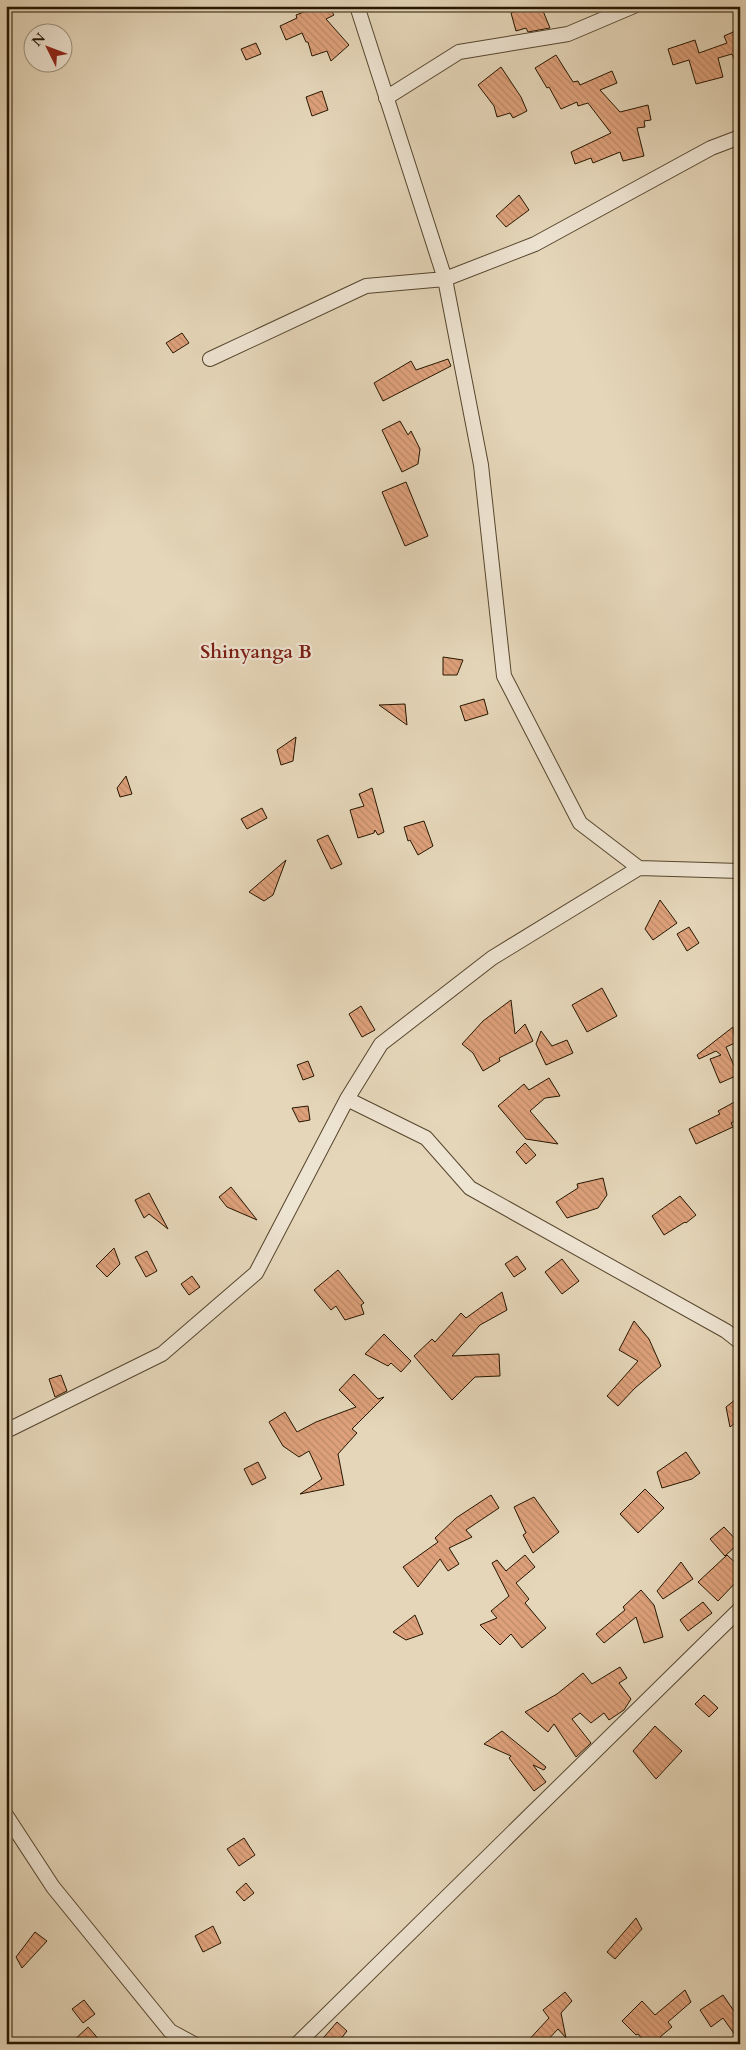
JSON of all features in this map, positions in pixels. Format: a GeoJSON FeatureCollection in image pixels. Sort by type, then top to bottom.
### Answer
{"type":"FeatureCollection","features":[{"type":"Feature","properties":{"kind":"street"},"geometry":{"type":"LineString","coordinates":[[357,6],[445,279],[481,465],[504,676],[580,823],[639,868]]}},
{"type":"Feature","properties":{"kind":"street"},"geometry":{"type":"LineString","coordinates":[[386,98],[459,52],[568,34],[634,6]]}},
{"type":"Feature","properties":{"kind":"street"},"geometry":{"type":"LineString","coordinates":[[210,359],[366,286],[445,279],[535,244],[712,148],[740,137]]}},
{"type":"Feature","properties":{"kind":"street"},"geometry":{"type":"LineString","coordinates":[[6,1431],[162,1354],[256,1273],[347,1099],[381,1044],[492,958],[639,868],[740,871]]}},
{"type":"Feature","properties":{"kind":"street"},"geometry":{"type":"LineString","coordinates":[[347,1099],[426,1138],[470,1188],[726,1331],[740,1342]]}},
{"type":"Feature","properties":{"kind":"street"},"geometry":{"type":"LineString","coordinates":[[297,2044],[740,1609]]}},
{"type":"Feature","properties":{"kind":"street"},"geometry":{"type":"LineString","coordinates":[[6,1814],[53,1888],[170,2031],[194,2044]]}},
{"type":"Feature","properties":{"kind":"building"},"geometry":{"type":"Polygon","coordinates":[[[307,6],[328,6],[334,15],[326,19],[349,45],[331,61],[327,51],[312,56],[308,42],[306,42],[302,33],[286,40],[280,26],[297,18],[296,15],[309,10],[307,6]]]}},
{"type":"Feature","properties":{"kind":"building"},"geometry":{"type":"Polygon","coordinates":[[[530,6],[541,6],[550,28],[528,32],[526,28],[516,31],[511,13],[530,6]]]}},
{"type":"Feature","properties":{"kind":"building"},"geometry":{"type":"Polygon","coordinates":[[[740,29],[740,73],[732,54],[718,58],[723,77],[696,84],[689,60],[673,65],[668,49],[695,40],[699,53],[727,43],[724,36],[740,29]]]}},
{"type":"Feature","properties":{"kind":"building"},"geometry":{"type":"Polygon","coordinates":[[[256,43],[261,54],[246,60],[241,49],[256,43]]]}},
{"type":"Feature","properties":{"kind":"building"},"geometry":{"type":"Polygon","coordinates":[[[556,55],[573,82],[578,81],[580,85],[612,71],[617,83],[600,90],[620,112],[648,105],[651,120],[644,121],[645,127],[637,128],[644,156],[623,161],[620,152],[593,163],[591,158],[575,164],[571,152],[611,133],[588,103],[578,106],[577,102],[561,109],[549,87],[547,88],[535,68],[556,55]]]}},
{"type":"Feature","properties":{"kind":"building"},"geometry":{"type":"Polygon","coordinates":[[[501,67],[521,97],[527,111],[513,118],[510,113],[497,117],[494,106],[478,85],[501,67]]]}},
{"type":"Feature","properties":{"kind":"building"},"geometry":{"type":"Polygon","coordinates":[[[322,91],[328,110],[312,116],[306,97],[322,91]]]}},
{"type":"Feature","properties":{"kind":"building"},"geometry":{"type":"Polygon","coordinates":[[[519,195],[529,210],[506,227],[496,216],[519,195]]]}},
{"type":"Feature","properties":{"kind":"building"},"geometry":{"type":"Polygon","coordinates":[[[182,333],[189,343],[173,353],[166,343],[182,333]]]}},
{"type":"Feature","properties":{"kind":"building"},"geometry":{"type":"Polygon","coordinates":[[[448,359],[451,366],[383,401],[374,383],[411,361],[416,370],[448,359]]]}},
{"type":"Feature","properties":{"kind":"building"},"geometry":{"type":"Polygon","coordinates":[[[400,421],[408,435],[411,431],[420,449],[418,464],[402,472],[382,430],[400,421]]]}},
{"type":"Feature","properties":{"kind":"building"},"geometry":{"type":"Polygon","coordinates":[[[406,482],[428,536],[405,546],[382,492],[406,482]]]}},
{"type":"Feature","properties":{"kind":"building"},"geometry":{"type":"Polygon","coordinates":[[[443,657],[463,660],[457,675],[443,675],[443,657]]]}},
{"type":"Feature","properties":{"kind":"building"},"geometry":{"type":"Polygon","coordinates":[[[484,699],[488,714],[465,721],[460,706],[484,699]]]}},
{"type":"Feature","properties":{"kind":"building"},"geometry":{"type":"Polygon","coordinates":[[[405,704],[407,725],[379,705],[405,704]]]}},
{"type":"Feature","properties":{"kind":"building"},"geometry":{"type":"Polygon","coordinates":[[[296,737],[293,761],[281,765],[277,750],[296,737]]]}},
{"type":"Feature","properties":{"kind":"building"},"geometry":{"type":"Polygon","coordinates":[[[126,776],[132,794],[120,797],[117,788],[126,776]]]}},
{"type":"Feature","properties":{"kind":"building"},"geometry":{"type":"Polygon","coordinates":[[[372,788],[384,832],[378,835],[375,830],[374,833],[358,838],[350,810],[364,806],[359,794],[372,788]]]}},
{"type":"Feature","properties":{"kind":"building"},"geometry":{"type":"Polygon","coordinates":[[[262,808],[267,818],[247,829],[241,819],[262,808]]]}},
{"type":"Feature","properties":{"kind":"building"},"geometry":{"type":"Polygon","coordinates":[[[424,821],[433,846],[418,855],[410,840],[408,841],[404,827],[424,821]]]}},
{"type":"Feature","properties":{"kind":"building"},"geometry":{"type":"Polygon","coordinates":[[[328,835],[342,864],[331,869],[317,840],[328,835]]]}},
{"type":"Feature","properties":{"kind":"building"},"geometry":{"type":"Polygon","coordinates":[[[286,860],[273,895],[264,901],[249,892],[286,860]]]}},
{"type":"Feature","properties":{"kind":"building"},"geometry":{"type":"Polygon","coordinates":[[[660,900],[677,923],[653,940],[645,929],[660,900]]]}},
{"type":"Feature","properties":{"kind":"building"},"geometry":{"type":"Polygon","coordinates":[[[689,927],[699,943],[687,951],[677,934],[689,927]]]}},
{"type":"Feature","properties":{"kind":"building"},"geometry":{"type":"Polygon","coordinates":[[[602,988],[617,1016],[587,1032],[572,1005],[602,988]]]}},
{"type":"Feature","properties":{"kind":"building"},"geometry":{"type":"Polygon","coordinates":[[[511,1000],[515,1034],[525,1024],[533,1041],[499,1058],[500,1061],[483,1071],[473,1053],[462,1044],[483,1021],[511,1000]]]}},
{"type":"Feature","properties":{"kind":"building"},"geometry":{"type":"Polygon","coordinates":[[[361,1006],[375,1030],[362,1037],[349,1014],[361,1006]]]}},
{"type":"Feature","properties":{"kind":"building"},"geometry":{"type":"Polygon","coordinates":[[[733,1027],[735,1043],[726,1047],[738,1075],[720,1083],[710,1059],[721,1055],[716,1051],[699,1059],[697,1055],[733,1027]]]}},
{"type":"Feature","properties":{"kind":"building"},"geometry":{"type":"Polygon","coordinates":[[[541,1031],[552,1046],[567,1040],[573,1053],[546,1065],[536,1044],[541,1031]]]}},
{"type":"Feature","properties":{"kind":"building"},"geometry":{"type":"Polygon","coordinates":[[[308,1061],[314,1076],[303,1080],[297,1065],[308,1061]]]}},
{"type":"Feature","properties":{"kind":"building"},"geometry":{"type":"Polygon","coordinates":[[[549,1078],[560,1096],[545,1098],[530,1111],[558,1144],[526,1139],[498,1106],[524,1084],[529,1090],[549,1078]]]}},
{"type":"Feature","properties":{"kind":"building"},"geometry":{"type":"Polygon","coordinates":[[[740,1099],[740,1118],[731,1123],[733,1127],[696,1144],[689,1129],[720,1114],[718,1111],[740,1099]]]}},
{"type":"Feature","properties":{"kind":"building"},"geometry":{"type":"Polygon","coordinates":[[[308,1106],[310,1120],[299,1122],[292,1108],[308,1106]]]}},
{"type":"Feature","properties":{"kind":"building"},"geometry":{"type":"Polygon","coordinates":[[[525,1143],[536,1155],[526,1164],[516,1152],[525,1143]]]}},
{"type":"Feature","properties":{"kind":"building"},"geometry":{"type":"Polygon","coordinates":[[[603,1178],[607,1195],[598,1208],[567,1218],[556,1202],[578,1188],[577,1184],[603,1178]]]}},
{"type":"Feature","properties":{"kind":"building"},"geometry":{"type":"Polygon","coordinates":[[[231,1187],[257,1220],[227,1207],[219,1197],[231,1187]]]}},
{"type":"Feature","properties":{"kind":"building"},"geometry":{"type":"Polygon","coordinates":[[[149,1193],[168,1229],[149,1214],[144,1218],[135,1200],[149,1193]]]}},
{"type":"Feature","properties":{"kind":"building"},"geometry":{"type":"Polygon","coordinates":[[[680,1196],[696,1215],[664,1235],[652,1216],[680,1196]]]}},
{"type":"Feature","properties":{"kind":"building"},"geometry":{"type":"Polygon","coordinates":[[[114,1248],[120,1264],[107,1277],[96,1266],[114,1248]]]}},
{"type":"Feature","properties":{"kind":"building"},"geometry":{"type":"Polygon","coordinates":[[[147,1251],[157,1271],[146,1277],[135,1257],[147,1251]]]}},
{"type":"Feature","properties":{"kind":"building"},"geometry":{"type":"Polygon","coordinates":[[[517,1256],[526,1269],[514,1277],[505,1264],[517,1256]]]}},
{"type":"Feature","properties":{"kind":"building"},"geometry":{"type":"Polygon","coordinates":[[[562,1259],[579,1281],[562,1294],[545,1272],[562,1259]]]}},
{"type":"Feature","properties":{"kind":"building"},"geometry":{"type":"Polygon","coordinates":[[[338,1270],[364,1303],[361,1305],[364,1314],[345,1320],[336,1306],[331,1310],[314,1290],[338,1270]]]}},
{"type":"Feature","properties":{"kind":"building"},"geometry":{"type":"Polygon","coordinates":[[[192,1276],[200,1287],[189,1295],[181,1284],[192,1276]]]}},
{"type":"Feature","properties":{"kind":"building"},"geometry":{"type":"Polygon","coordinates":[[[502,1292],[507,1310],[480,1325],[452,1356],[499,1354],[500,1376],[475,1377],[452,1400],[414,1356],[432,1339],[435,1342],[461,1313],[466,1318],[502,1292]]]}},
{"type":"Feature","properties":{"kind":"building"},"geometry":{"type":"Polygon","coordinates":[[[634,1321],[649,1339],[661,1366],[635,1388],[618,1406],[607,1396],[638,1361],[619,1350],[634,1321]]]}},
{"type":"Feature","properties":{"kind":"building"},"geometry":{"type":"Polygon","coordinates":[[[384,1334],[411,1361],[401,1372],[391,1363],[388,1366],[365,1354],[384,1334]]]}},
{"type":"Feature","properties":{"kind":"building"},"geometry":{"type":"Polygon","coordinates":[[[354,1374],[378,1399],[384,1397],[352,1429],[357,1433],[338,1454],[344,1485],[300,1494],[322,1479],[309,1451],[299,1457],[283,1446],[269,1422],[285,1412],[297,1432],[316,1422],[356,1407],[339,1390],[354,1374]]]}},
{"type":"Feature","properties":{"kind":"building"},"geometry":{"type":"Polygon","coordinates":[[[61,1375],[67,1391],[55,1397],[49,1379],[61,1375]]]}},
{"type":"Feature","properties":{"kind":"building"},"geometry":{"type":"Polygon","coordinates":[[[740,1396],[740,1419],[730,1427],[726,1407],[740,1396]]]}},
{"type":"Feature","properties":{"kind":"building"},"geometry":{"type":"Polygon","coordinates":[[[686,1452],[700,1473],[692,1479],[662,1488],[657,1472],[686,1452]]]}},
{"type":"Feature","properties":{"kind":"building"},"geometry":{"type":"Polygon","coordinates":[[[258,1462],[266,1478],[252,1485],[244,1469],[258,1462]]]}},
{"type":"Feature","properties":{"kind":"building"},"geometry":{"type":"Polygon","coordinates":[[[645,1489],[664,1508],[638,1533],[620,1514],[645,1489]]]}},
{"type":"Feature","properties":{"kind":"building"},"geometry":{"type":"Polygon","coordinates":[[[491,1495],[499,1508],[466,1530],[472,1537],[449,1548],[459,1564],[448,1571],[440,1559],[418,1587],[403,1567],[438,1542],[435,1538],[456,1518],[491,1495]]]}},
{"type":"Feature","properties":{"kind":"building"},"geometry":{"type":"Polygon","coordinates":[[[534,1497],[559,1532],[533,1553],[523,1535],[526,1533],[514,1507],[534,1497]]]}},
{"type":"Feature","properties":{"kind":"building"},"geometry":{"type":"Polygon","coordinates":[[[724,1527],[739,1543],[725,1556],[710,1539],[724,1527]]]}},
{"type":"Feature","properties":{"kind":"building"},"geometry":{"type":"Polygon","coordinates":[[[525,1555],[535,1567],[516,1583],[529,1599],[525,1603],[546,1628],[522,1648],[511,1634],[500,1645],[480,1625],[497,1618],[491,1611],[509,1596],[492,1563],[497,1560],[506,1571],[525,1555]]]}},
{"type":"Feature","properties":{"kind":"building"},"geometry":{"type":"Polygon","coordinates":[[[727,1555],[740,1567],[740,1578],[718,1601],[698,1582],[727,1555]]]}},
{"type":"Feature","properties":{"kind":"building"},"geometry":{"type":"Polygon","coordinates":[[[681,1562],[693,1579],[663,1599],[657,1591],[681,1562]]]}},
{"type":"Feature","properties":{"kind":"building"},"geometry":{"type":"Polygon","coordinates":[[[641,1590],[654,1605],[663,1637],[644,1643],[636,1617],[604,1643],[596,1634],[625,1610],[623,1607],[641,1590]]]}},
{"type":"Feature","properties":{"kind":"building"},"geometry":{"type":"Polygon","coordinates":[[[703,1602],[712,1613],[688,1631],[680,1620],[703,1602]]]}},
{"type":"Feature","properties":{"kind":"building"},"geometry":{"type":"Polygon","coordinates":[[[415,1615],[423,1634],[406,1640],[393,1632],[415,1615]]]}},
{"type":"Feature","properties":{"kind":"building"},"geometry":{"type":"Polygon","coordinates":[[[620,1667],[627,1678],[619,1683],[631,1699],[624,1710],[609,1720],[604,1713],[591,1723],[580,1713],[572,1719],[591,1743],[576,1757],[554,1724],[548,1732],[525,1712],[557,1694],[583,1673],[592,1684],[620,1667]]]}},
{"type":"Feature","properties":{"kind":"building"},"geometry":{"type":"Polygon","coordinates":[[[704,1695],[718,1708],[709,1717],[695,1704],[704,1695]]]}},
{"type":"Feature","properties":{"kind":"building"},"geometry":{"type":"Polygon","coordinates":[[[655,1726],[682,1751],[656,1779],[633,1751],[655,1726]]]}},
{"type":"Feature","properties":{"kind":"building"},"geometry":{"type":"Polygon","coordinates":[[[502,1731],[546,1767],[544,1770],[533,1765],[546,1782],[534,1791],[509,1758],[511,1756],[484,1744],[502,1731]]]}},
{"type":"Feature","properties":{"kind":"building"},"geometry":{"type":"Polygon","coordinates":[[[244,1838],[255,1855],[239,1866],[227,1849],[244,1838]]]}},
{"type":"Feature","properties":{"kind":"building"},"geometry":{"type":"Polygon","coordinates":[[[246,1883],[254,1893],[244,1901],[236,1892],[246,1883]]]}},
{"type":"Feature","properties":{"kind":"building"},"geometry":{"type":"Polygon","coordinates":[[[636,1918],[642,1929],[615,1959],[607,1952],[636,1918]]]}},
{"type":"Feature","properties":{"kind":"building"},"geometry":{"type":"Polygon","coordinates":[[[213,1926],[221,1943],[203,1952],[195,1936],[213,1926]]]}},
{"type":"Feature","properties":{"kind":"building"},"geometry":{"type":"Polygon","coordinates":[[[35,1932],[47,1941],[22,1968],[16,1957],[35,1932]]]}},
{"type":"Feature","properties":{"kind":"building"},"geometry":{"type":"Polygon","coordinates":[[[685,1990],[691,2002],[668,2022],[672,2027],[660,2037],[665,2044],[646,2044],[638,2034],[636,2035],[622,2021],[642,2001],[655,2015],[685,1990]]]}},
{"type":"Feature","properties":{"kind":"building"},"geometry":{"type":"Polygon","coordinates":[[[565,1992],[572,2001],[561,2013],[566,2038],[558,2029],[544,2044],[525,2044],[549,2018],[543,2010],[565,1992]]]}},
{"type":"Feature","properties":{"kind":"building"},"geometry":{"type":"Polygon","coordinates":[[[723,1995],[740,2020],[740,2042],[723,2018],[711,2027],[700,2010],[723,1995]]]}},
{"type":"Feature","properties":{"kind":"building"},"geometry":{"type":"Polygon","coordinates":[[[84,2000],[95,2014],[83,2023],[72,2009],[84,2000]]]}},
{"type":"Feature","properties":{"kind":"building"},"geometry":{"type":"Polygon","coordinates":[[[337,2022],[347,2031],[337,2044],[318,2044],[337,2022]]]}},
{"type":"Feature","properties":{"kind":"building"},"geometry":{"type":"Polygon","coordinates":[[[88,2027],[103,2044],[70,2044],[88,2027]]]}},
{"type":"Feature","properties":{"kind":"district","name":"Shinyanga B"},"geometry":{"type":"Point","coordinates":[256,651]}}]}
